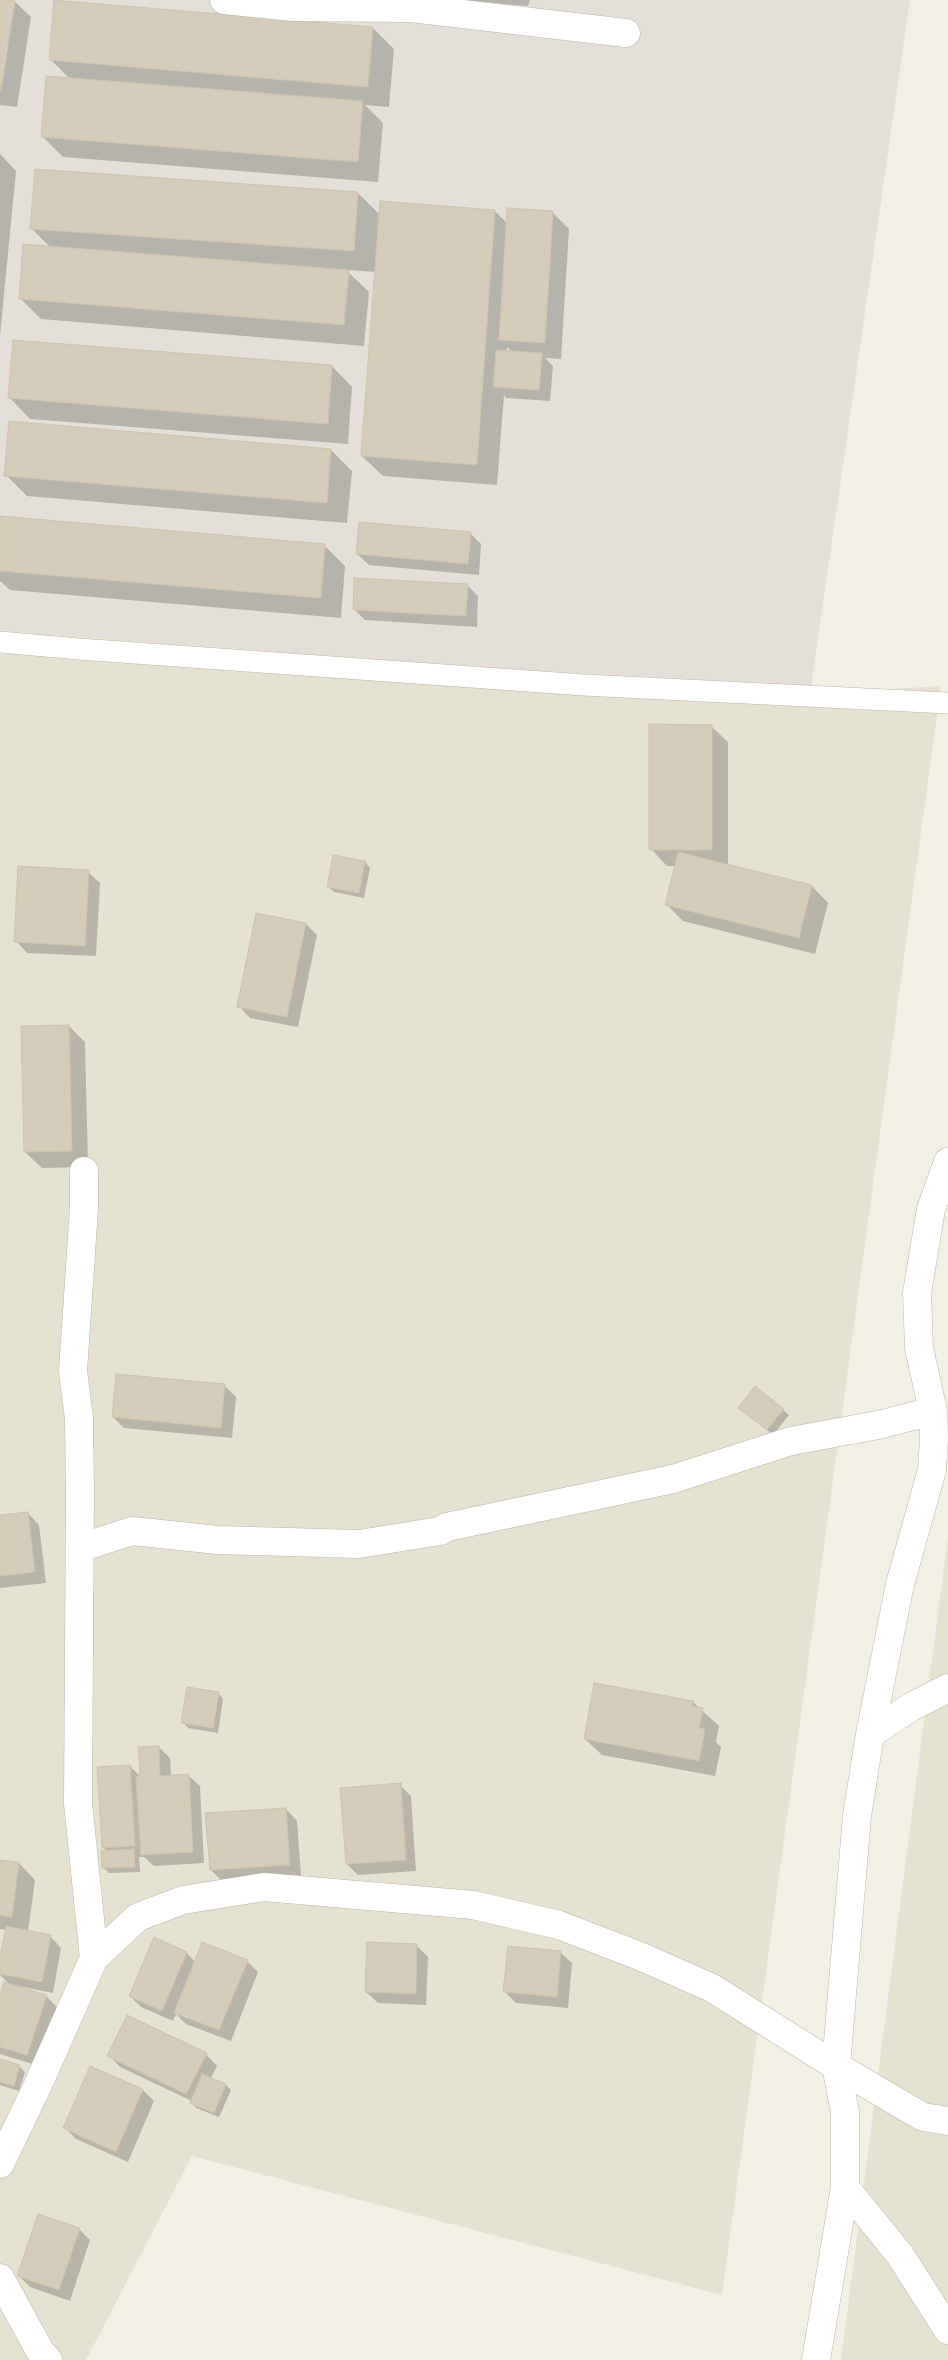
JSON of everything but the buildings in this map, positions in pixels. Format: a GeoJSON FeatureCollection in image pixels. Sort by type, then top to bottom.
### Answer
{"type":"FeatureCollection","features":[{"type":"Feature","properties":{"kind":"street"},"geometry":{"type":"LineString","coordinates":[[224,0],[293,7],[411,8],[626,33]]}},
{"type":"Feature","properties":{"kind":"street"},"geometry":{"type":"LineString","coordinates":[[816,2360],[845,2186],[845,2112],[836,2066],[857,1816],[870,1734],[900,1584],[932,1470],[933,1411],[919,1348],[917,1293],[931,1209],[948,1162]]}},
{"type":"Feature","properties":{"kind":"street"},"geometry":{"type":"LineString","coordinates":[[84,1171],[84,1208],[73,1371],[79,1419],[78,1803],[94,1958]]}},
{"type":"Feature","properties":{"kind":"street"},"geometry":{"type":"LineString","coordinates":[[80,1548],[132,1531],[218,1540],[359,1544],[431,1533],[447,1527],[673,1479],[791,1441],[878,1425],[933,1411]]}},
{"type":"Feature","properties":{"kind":"street"},"geometry":{"type":"LineString","coordinates":[[870,1734],[911,1707],[948,1688]]}},
{"type":"Feature","properties":{"kind":"street"},"geometry":{"type":"LineString","coordinates":[[0,2164],[37,2087],[94,1958],[138,1917],[183,1900],[264,1887],[473,1905],[559,1925],[642,1956],[712,1988],[836,2066],[923,2117],[948,2121]]}},
{"type":"Feature","properties":{"kind":"street"},"geometry":{"type":"LineString","coordinates":[[845,2186],[900,2255],[948,2330]]}},
{"type":"Feature","properties":{"kind":"street"},"geometry":{"type":"LineString","coordinates":[[0,2278],[40,2351],[48,2360]]}},
{"type":"Feature","properties":{"kind":"lane"},"geometry":{"type":"LineString","coordinates":[[0,642],[584,685],[948,703]]}},
{"type":"Feature","properties":{"kind":"shaded area"},"geometry":{"type":"Polygon","coordinates":[[[0,0],[910,0],[810,694],[0,630],[0,0]]]}},
{"type":"Feature","properties":{"kind":"shaded area"},"geometry":{"type":"Polygon","coordinates":[[[0,630],[810,694],[941,686],[722,2295],[192,2156],[86,2360],[0,2360],[0,630]]]}},
{"type":"Feature","properties":{"kind":"shaded area"},"geometry":{"type":"Polygon","coordinates":[[[948,1536],[948,2360],[841,2360],[948,1536]]]}}]}
